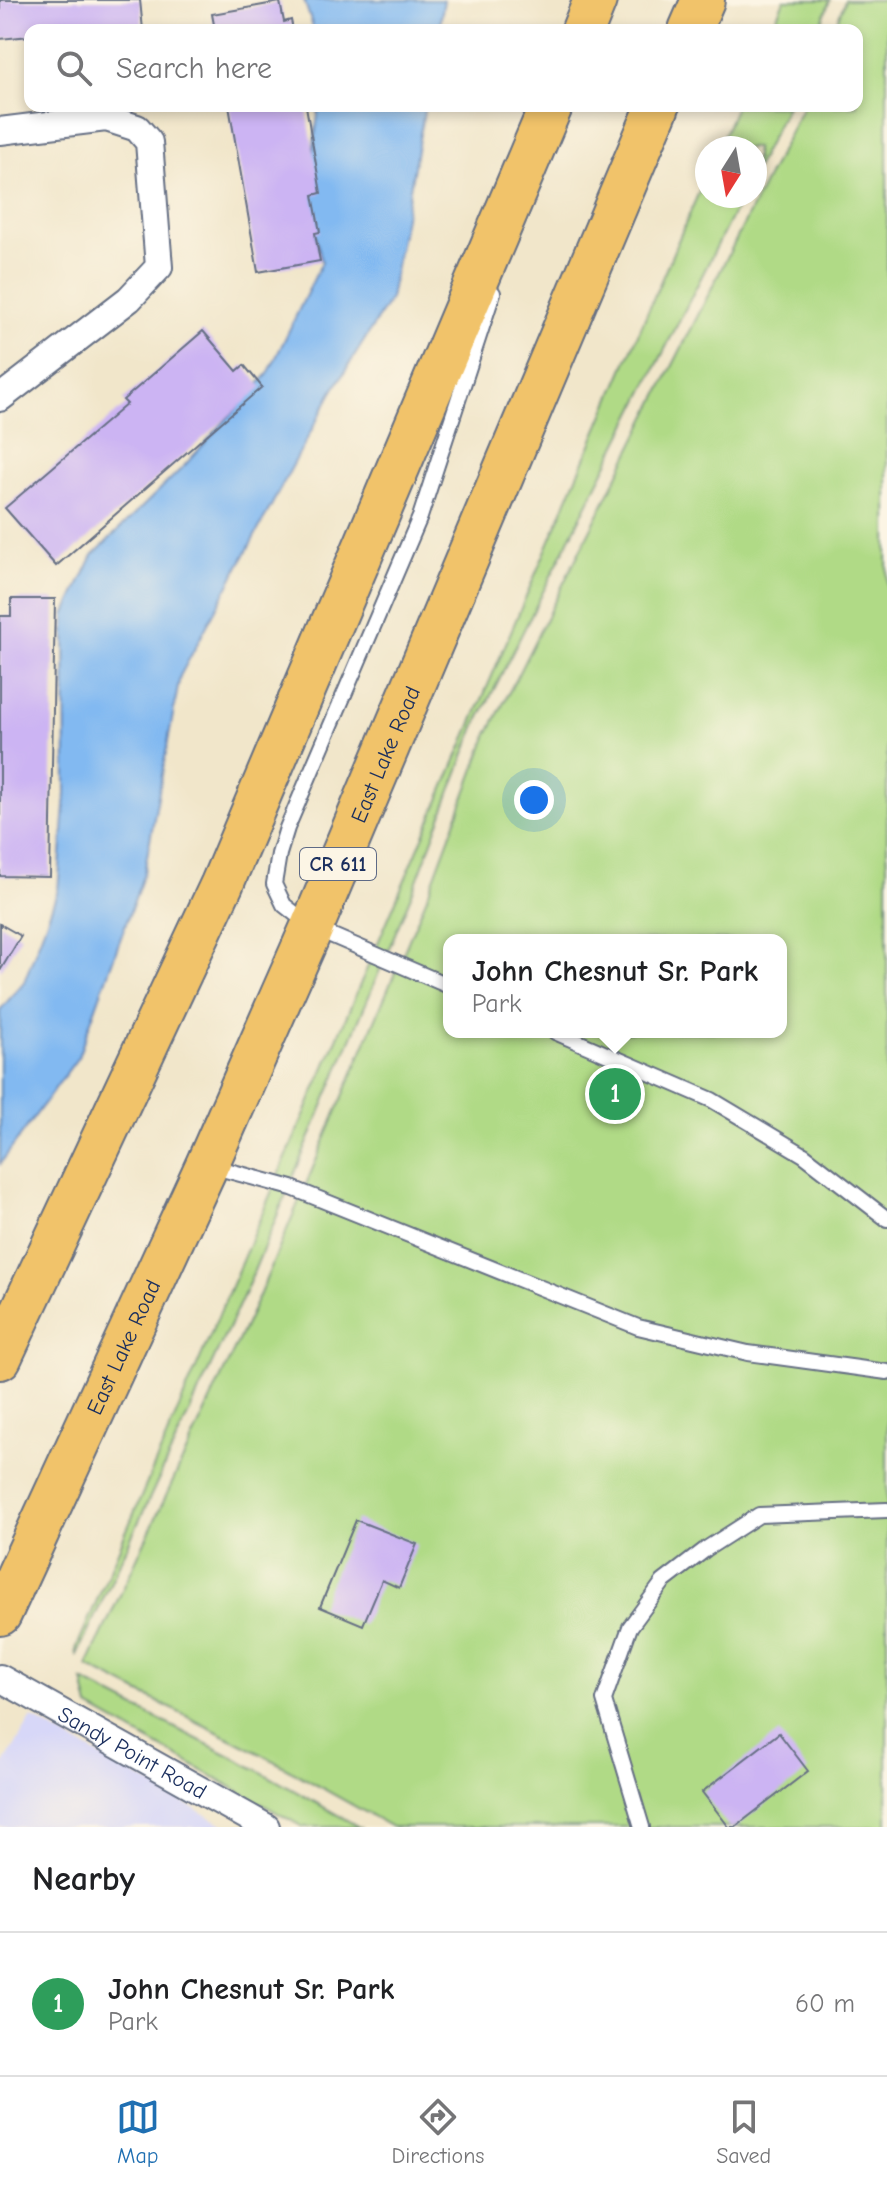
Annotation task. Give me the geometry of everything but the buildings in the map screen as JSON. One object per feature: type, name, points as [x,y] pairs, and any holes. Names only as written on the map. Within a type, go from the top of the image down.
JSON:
[{"type":"main road","points":[[585,24],[595,0]]},
{"type":"main road","points":[[693,24],[703,0]]},
{"type":"main road","points":[[0,1358],[222,884],[550,112]]},
{"type":"main road","name":"East Lake Road","points":[[0,1614],[207,1165],[312,927],[655,112]]},
{"type":"street","points":[[0,131],[106,118],[137,128],[149,142],[159,267],[129,299],[0,398]]},
{"type":"street","name":"Sandy Point Road","points":[[0,1678],[266,1827]]},
{"type":"lane","points":[[506,253],[551,112]]},
{"type":"lane","points":[[443,983],[312,927],[284,905],[274,884],[287,828],[420,517],[496,282]]},
{"type":"lane","points":[[569,1038],[712,1100],[804,1155],[887,1219]]},
{"type":"lane","points":[[207,1165],[292,1188],[638,1327],[748,1353],[887,1372]]},
{"type":"lane","points":[[642,1827],[604,1700],[630,1627],[663,1582],[706,1549],[759,1515],[887,1510]]},
{"type":"shaded area","points":[[32,1718],[228,1827],[0,1827],[0,1770]]},
{"type":"green space","points":[[784,0],[830,0],[821,24],[774,24]]},
{"type":"green space","points":[[845,0],[887,0],[887,1827],[392,1827],[261,1754],[87,1666],[259,1296],[429,892],[488,734],[752,208],[767,208],[767,178],[800,112],[863,112],[863,24],[836,24]]},
{"type":"green space","points":[[733,112],[784,112],[767,146],[767,136],[723,136]]},
{"type":"green space","points":[[695,201],[695,208],[736,208],[475,727],[415,886],[246,1290],[77,1655],[76,1649]]},
{"type":"green space","points":[[83,1681],[254,1768],[359,1827],[303,1827],[89,1707]]},
{"type":"water","points":[[304,0],[444,0],[440,24],[312,24]]},
{"type":"water","points":[[318,112],[424,112],[390,299],[331,394],[180,676],[144,873],[78,1057],[0,1164],[0,1010],[24,982],[58,890],[66,794],[65,615],[93,555],[184,466],[268,374],[322,262],[307,202]]},
{"type":"place","name":"John Chesnut Sr. Park","points":[[615,1094]]}]
